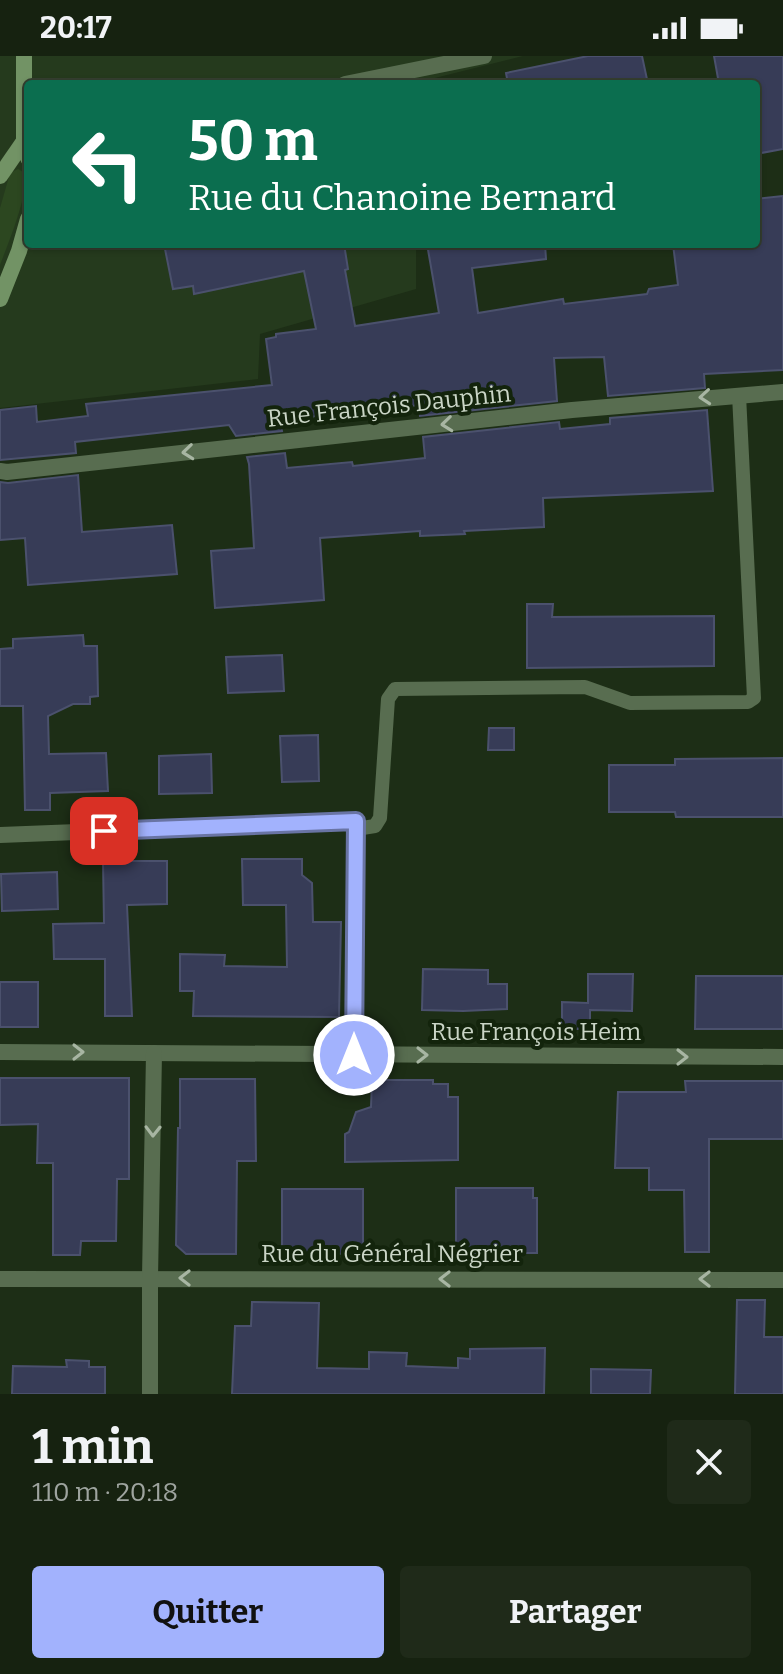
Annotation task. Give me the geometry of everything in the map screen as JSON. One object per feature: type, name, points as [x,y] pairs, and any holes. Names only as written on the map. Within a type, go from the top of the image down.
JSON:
[{"type":"main road","points":[[24,56],[25,80]]},
{"type":"main road","points":[[0,176],[24,144]]},
{"type":"main road","points":[[0,299],[24,233]]},
{"type":"street","points":[[365,80],[484,56]]},
{"type":"street","name":"Rue François Dauphin","points":[[0,471],[587,408],[783,392]]},
{"type":"street","points":[[0,835],[356,821],[354,1055]]},
{"type":"street","name":"Rue François Heim","points":[[0,1052],[783,1057]]},
{"type":"street","points":[[150,1394],[154,1053]]},
{"type":"street","name":"Rue du Général Négrier","points":[[0,1279],[783,1280]]},
{"type":"lane","points":[[356,829],[375,826],[380,818],[388,699],[395,689],[585,687],[630,703],[748,702],[754,698],[739,395]]},
{"type":"shaded area","points":[[0,56],[523,56],[427,80],[24,80],[24,248],[416,248],[416,289],[260,334],[258,379],[0,408]]},
{"type":"shaded area","points":[[18,169],[24,172],[24,192],[0,265],[0,208],[10,173]]},
{"type":"building","points":[[588,56],[642,56],[647,80],[507,80],[506,73]]},
{"type":"building","points":[[714,56],[783,56],[783,149],[760,153],[760,80],[718,80]]},
{"type":"building","points":[[783,196],[783,370],[704,374],[705,388],[608,396],[604,357],[554,358],[557,401],[420,416],[419,405],[280,420],[282,431],[236,436],[229,425],[75,442],[76,453],[0,460],[0,410],[36,406],[37,422],[88,416],[86,404],[272,385],[266,339],[276,337],[276,334],[316,329],[304,271],[194,294],[193,286],[173,289],[165,248],[345,248],[348,269],[345,270],[355,326],[439,313],[428,248],[545,248],[546,259],[472,268],[478,313],[563,299],[564,304],[647,294],[649,289],[678,285],[673,248],[760,248],[760,199]]},
{"type":"building","points":[[707,410],[713,491],[543,498],[544,527],[464,531],[465,534],[420,536],[420,531],[320,538],[324,600],[215,608],[211,551],[254,548],[247,457],[285,453],[287,468],[352,462],[353,466],[425,458],[423,437],[559,422],[560,429],[610,424],[610,418]]},
{"type":"building","points":[[78,475],[82,532],[172,525],[177,574],[28,585],[25,538],[0,540],[0,482]]},
{"type":"building","points":[[527,604],[553,604],[552,617],[714,616],[714,666],[527,668]]},
{"type":"building","points":[[83,635],[84,646],[97,646],[98,696],[90,697],[90,704],[73,704],[48,716],[49,754],[106,753],[108,791],[50,793],[50,810],[25,810],[23,706],[0,706],[0,649],[13,648],[13,639]]},
{"type":"building","points":[[282,655],[284,691],[228,693],[226,657]]},
{"type":"building","points":[[489,728],[514,728],[514,750],[488,750]]},
{"type":"building","points":[[318,735],[319,781],[282,782],[280,736]]},
{"type":"building","points":[[211,754],[212,793],[159,794],[159,756]]},
{"type":"building","points":[[783,758],[783,817],[676,817],[675,812],[609,812],[609,765],[675,765],[675,759]]},
{"type":"building","points":[[242,859],[302,859],[302,875],[312,883],[313,922],[341,922],[339,1017],[193,1016],[194,991],[180,991],[180,954],[225,955],[224,966],[287,967],[286,905],[243,905]]},
{"type":"building","points":[[103,861],[167,861],[167,904],[127,905],[132,1016],[105,1016],[105,959],[54,959],[53,924],[104,923]]},
{"type":"building","points":[[57,872],[58,909],[2,911],[1,874]]},
{"type":"building","points":[[423,969],[488,970],[488,984],[507,984],[507,1009],[422,1010]]},
{"type":"building","points":[[588,974],[633,974],[632,1011],[590,1010],[590,1029],[562,1029],[562,1002],[588,1003]]},
{"type":"building","points":[[696,976],[783,976],[783,1029],[695,1029]]},
{"type":"building","points":[[0,982],[38,982],[38,1027],[0,1027]]},
{"type":"building","points":[[0,1078],[129,1078],[129,1179],[117,1179],[116,1241],[81,1241],[80,1255],[53,1255],[53,1163],[37,1163],[38,1124],[0,1125]]},
{"type":"building","points":[[180,1079],[255,1079],[256,1161],[237,1161],[236,1254],[186,1254],[176,1245]]},
{"type":"building","points":[[372,1080],[433,1080],[433,1084],[448,1084],[448,1097],[458,1097],[458,1160],[345,1162],[345,1134],[349,1132],[356,1112],[371,1107]]},
{"type":"building","points":[[685,1081],[783,1081],[783,1139],[709,1139],[709,1252],[685,1252],[684,1190],[649,1190],[649,1168],[615,1168],[618,1092],[686,1092]]},
{"type":"building","points":[[456,1188],[533,1188],[533,1198],[537,1198],[537,1253],[456,1253]]},
{"type":"building","points":[[282,1189],[363,1189],[363,1254],[282,1253]]},
{"type":"building","points":[[737,1300],[765,1300],[764,1337],[783,1337],[783,1394],[735,1394]]},
{"type":"building","points":[[252,1302],[319,1303],[317,1368],[369,1369],[369,1352],[407,1353],[406,1366],[458,1368],[458,1358],[470,1359],[470,1349],[545,1348],[544,1394],[232,1394],[235,1326],[251,1326]]},
{"type":"building","points":[[66,1360],[89,1361],[89,1367],[105,1367],[105,1394],[12,1394],[13,1366],[67,1367]]},
{"type":"building","points":[[591,1369],[651,1370],[650,1394],[591,1394]]},
{"type":"route","points":[[104,831],[356,821],[354,1055]]}]
